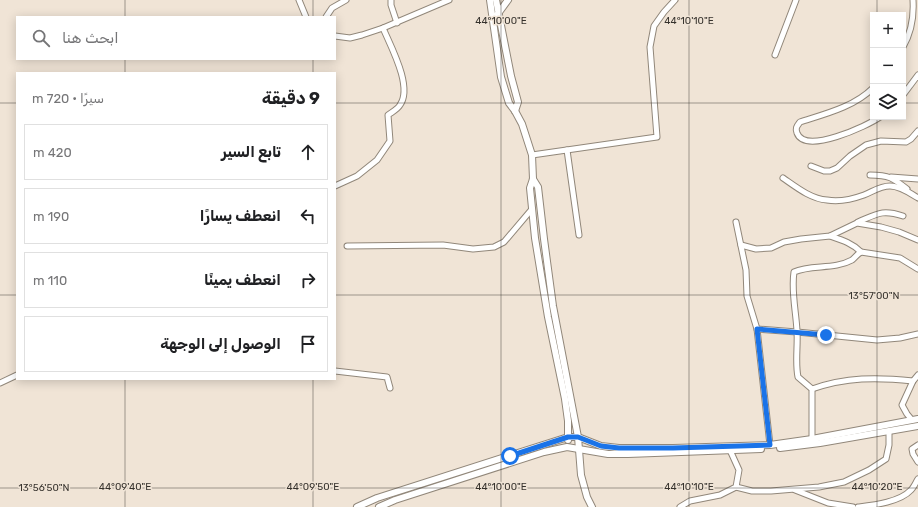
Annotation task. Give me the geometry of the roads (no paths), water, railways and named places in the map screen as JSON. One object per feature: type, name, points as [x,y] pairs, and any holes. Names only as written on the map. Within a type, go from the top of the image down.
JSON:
[{"type":"street","points":[[300,0],[306,16]]},
{"type":"street","points":[[327,16],[332,8],[346,0]]},
{"type":"street","points":[[391,0],[392,9],[397,23]]},
{"type":"street","points":[[336,36],[350,38],[384,28],[449,0]]},
{"type":"street","points":[[490,0],[501,77],[509,103],[515,111],[527,136],[532,156],[533,179],[530,188],[535,238],[548,317],[565,399],[568,421],[568,447]]},
{"type":"street","points":[[496,0],[511,76],[518,102],[515,111]]},
{"type":"street","points":[[493,19],[499,14],[508,0]]},
{"type":"street","points":[[532,156],[656,137],[650,47],[654,26],[675,0]]},
{"type":"street","points":[[775,55],[796,0]]},
{"type":"street","points":[[906,40],[916,13],[913,0]]},
{"type":"street","points":[[336,186],[356,176],[378,160],[390,142],[388,115],[400,105],[405,89],[402,76],[384,28]]},
{"type":"street","points":[[906,91],[918,75]]},
{"type":"street","points":[[870,91],[846,107],[800,122],[796,126],[796,131],[798,136],[803,140],[810,142],[842,135],[876,120]]},
{"type":"street","points":[[811,166],[830,171],[837,168],[850,156],[866,145],[881,141],[906,142],[918,131]]},
{"type":"street","points":[[567,150],[579,235]]},
{"type":"street","points":[[870,175],[918,178]]},
{"type":"street","points":[[891,177],[917,197]]},
{"type":"street","points":[[783,178],[812,196],[827,200],[852,199],[889,186],[899,188],[917,197]]},
{"type":"street","points":[[533,179],[538,187],[553,306],[578,437],[581,475],[587,497],[592,507]]},
{"type":"street","points":[[347,246],[443,246],[472,249],[494,247],[504,242],[532,209]]},
{"type":"street","points":[[740,245],[756,249],[771,248],[784,242],[830,236],[873,214],[884,212],[903,216]]},
{"type":"street","points":[[736,222],[746,270],[747,296],[757,329],[770,445]]},
{"type":"street","points":[[857,223],[871,224],[899,232],[918,240]]},
{"type":"street","points":[[830,236],[845,240],[854,245],[861,252],[900,258],[918,269]]},
{"type":"street","points":[[812,439],[812,389],[798,377],[795,366],[797,332],[792,285],[794,272],[802,268],[820,268],[853,260],[861,252]]},
{"type":"street","points":[[757,329],[877,340],[900,338],[918,334]]},
{"type":"street","points":[[336,371],[387,377],[390,388]]},
{"type":"street","points":[[0,383],[16,375]]},
{"type":"street","points":[[915,419],[906,414],[902,405],[913,381],[918,375]]},
{"type":"street","points":[[812,389],[831,382],[859,379],[913,381]]},
{"type":"street","points":[[378,507],[395,500],[544,452],[568,447],[608,454],[729,449],[812,439],[915,419]]},
{"type":"street","points":[[357,507],[378,498],[568,437],[578,437],[601,446],[619,448],[768,449],[820,443],[918,426]]},
{"type":"street","points":[[680,507],[690,501],[720,496],[736,487],[752,491],[819,487],[844,482],[869,470],[886,459],[889,445],[889,431]]},
{"type":"street","points":[[918,445],[912,449],[918,462]]},
{"type":"street","points":[[729,449],[739,470],[736,487]]},
{"type":"street","points":[[858,507],[876,505],[904,495],[911,489],[918,479]]},
{"type":"street","points":[[792,489],[836,506],[853,507]]}]
